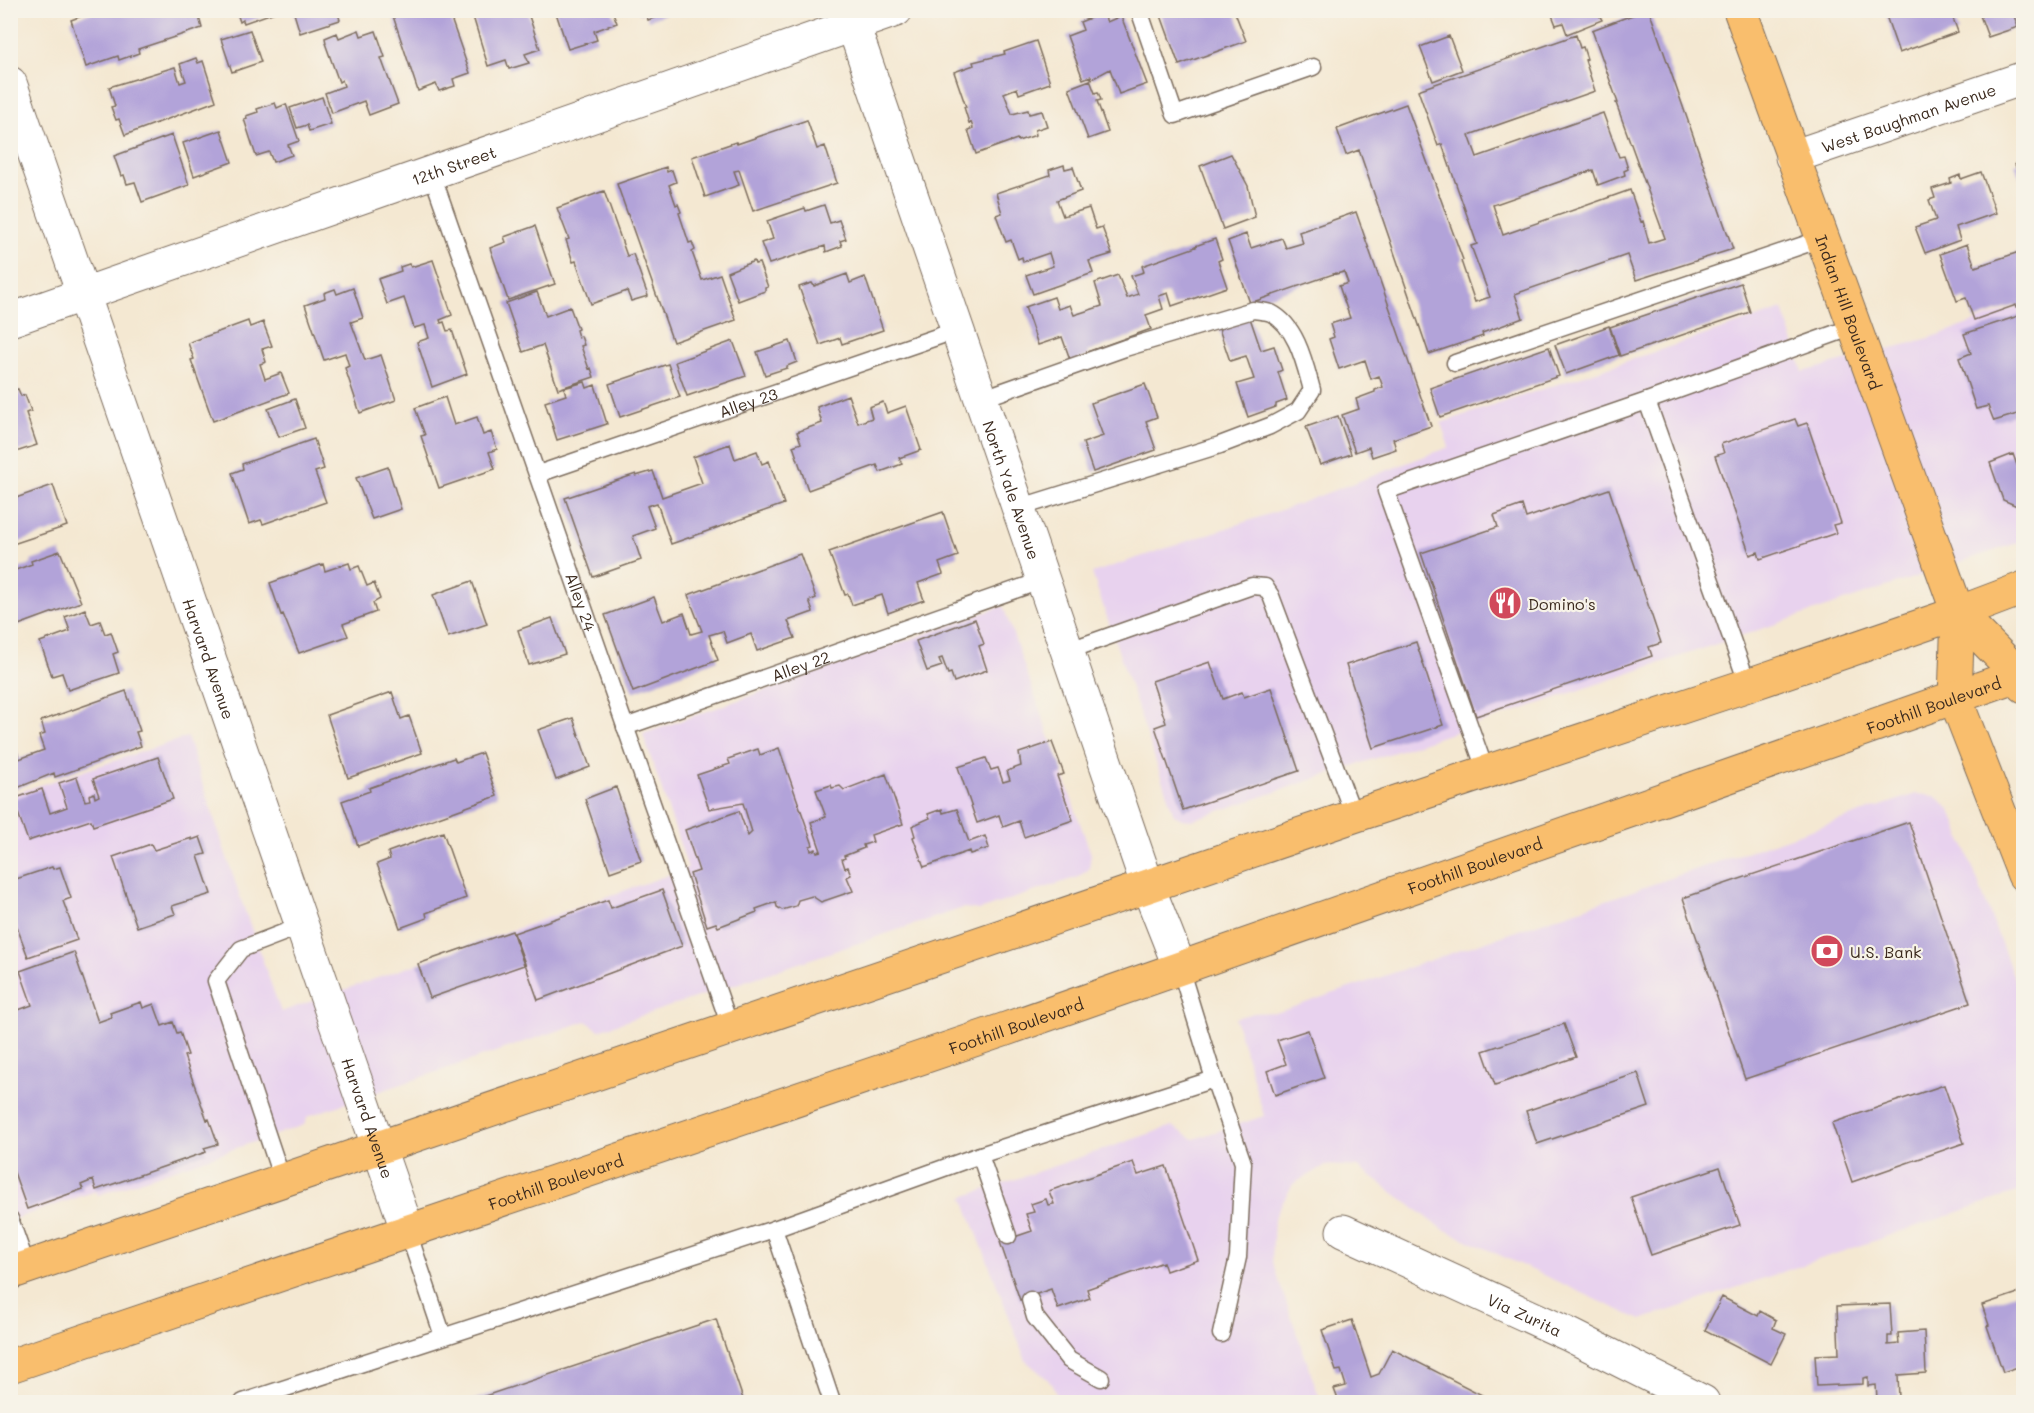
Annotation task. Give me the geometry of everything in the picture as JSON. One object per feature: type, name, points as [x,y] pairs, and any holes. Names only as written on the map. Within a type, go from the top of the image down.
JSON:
[{"type":"main road","name":"Indian Hill Boulevard","points":[[1740,10],[1958,613],[1955,698],[2024,875]]},
{"type":"main road","points":[[19,1270],[1354,816],[1748,685],[2024,588]]},
{"type":"main road","name":"Indian Hill Boulevard","points":[[1958,613],[2022,678]]},
{"type":"main road","name":"Foothill Boulevard","points":[[10,1366],[1180,968],[1697,786],[1955,698],[2022,678]]},
{"type":"street","name":"12th Street","points":[[10,320],[432,174],[851,18],[896,10]]},
{"type":"street","name":"North Yale Avenue","points":[[851,18],[1148,887],[1180,968]]},
{"type":"street","name":"West Baughman Avenue","points":[[1792,157],[2024,78]]},
{"type":"street","name":"Harvard Avenue","points":[[10,83],[408,1232]]},
{"type":"street","name":"Via Zurita","points":[[1343,1231],[1570,1335],[1704,1402]]},
{"type":"lane","points":[[1139,10],[1175,115],[1313,67]]},
{"type":"lane","name":"Alley 24","points":[[432,174],[731,1029]]},
{"type":"lane","points":[[1455,363],[1821,239]]},
{"type":"lane","points":[[981,399],[1125,348],[1253,310],[1271,313],[1287,327],[1297,342],[1305,363],[1312,390],[1298,411],[1270,426],[1220,445],[1018,508]]},
{"type":"lane","points":[[1486,772],[1386,491],[1853,327]]},
{"type":"lane","name":"Alley 23","points":[[538,474],[957,330]]},
{"type":"lane","points":[[1647,401],[1748,685]]},
{"type":"lane","name":"Alley 22","points":[[625,727],[1043,580]]},
{"type":"lane","points":[[1067,651],[1252,586],[1265,587],[1271,596],[1354,816]]},
{"type":"lane","points":[[283,1182],[216,981],[241,949],[302,926]]},
{"type":"lane","points":[[1180,968],[1243,1163],[1238,1257],[1221,1334]]},
{"type":"lane","points":[[243,1402],[774,1229],[980,1155],[1214,1079]]},
{"type":"lane","points":[[980,1155],[1008,1236]]},
{"type":"lane","points":[[10,1219],[19,1270]]},
{"type":"lane","points":[[774,1229],[832,1402]]},
{"type":"lane","points":[[408,1232],[443,1336]]},
{"type":"lane","points":[[1030,1300],[1035,1317],[1069,1360],[1101,1378]]},
{"type":"shaded area","points":[[2023,305],[2023,541],[1192,820],[1174,815],[1092,573],[1290,507],[1449,447],[1441,423],[1783,309],[1803,372],[1926,339]]},
{"type":"shaded area","points":[[1003,606],[1091,854],[1089,869],[1078,877],[979,910],[963,908],[599,1030],[586,1021],[308,1116],[304,1125],[98,1195],[96,1191],[11,1220],[10,795],[187,737],[281,1012],[688,868],[643,734]]},
{"type":"shaded area","points":[[1916,794],[1935,796],[1951,810],[2023,1002],[2023,1190],[1641,1320],[1443,1229],[1358,1167],[1326,1165],[1293,1184],[1274,1218],[1272,1262],[1321,1402],[1059,1402],[1053,1384],[1026,1361],[963,1197],[1172,1126],[1194,1139],[1264,1116],[1235,1018],[1254,1013],[1279,1012]]},
{"type":"building","points":[[98,10],[197,10],[202,28],[138,49],[139,53],[119,60],[118,56],[86,67],[71,20]]},
{"type":"building","points":[[236,10],[278,11],[244,23],[243,20],[240,22]]},
{"type":"building","points":[[293,10],[337,10],[340,20],[300,33]]},
{"type":"building","points":[[391,10],[448,10],[470,73],[453,79],[455,86],[439,91],[436,84],[418,91]]},
{"type":"building","points":[[471,10],[527,10],[540,49],[525,54],[529,63],[509,69],[506,60],[488,66]]},
{"type":"building","points":[[555,10],[612,10],[617,23],[594,31],[597,40],[568,49]]},
{"type":"building","points":[[638,10],[674,11],[648,20],[645,12],[639,14]]},
{"type":"building","points":[[1159,10],[1234,10],[1246,41],[1179,65]]},
{"type":"building","points":[[1550,10],[1611,11],[1599,15],[1602,20],[1567,34],[1563,23],[1556,25]]},
{"type":"building","points":[[1649,10],[1733,249],[1636,280],[1627,255],[1515,294],[1523,318],[1482,333],[1483,336],[1429,354],[1359,150],[1346,155],[1337,129],[1406,104],[1463,260],[1461,261],[1475,302],[1490,297],[1471,246],[1477,244],[1442,144],[1438,146],[1418,90],[1576,35],[1580,48],[1583,47],[1595,91],[1469,135],[1477,157],[1603,113],[1619,157],[1624,156],[1628,169],[1624,171],[1625,175],[1598,185],[1593,170],[1493,205],[1503,235],[1630,190],[1649,243],[1665,238],[1592,30]]},
{"type":"building","points":[[1884,10],[1950,10],[1958,32],[1899,53]]},
{"type":"building","points":[[1978,10],[2012,10],[2018,27],[1988,37]]},
{"type":"building","points":[[1103,13],[1107,22],[1121,16],[1147,84],[1119,94],[1110,69],[1092,79],[1091,76],[1083,79],[1067,36],[1083,30],[1080,22]]},
{"type":"building","points":[[250,30],[261,62],[232,72],[221,39]]},
{"type":"building","points":[[359,30],[361,36],[376,31],[385,57],[381,58],[398,104],[369,115],[364,101],[332,113],[325,93],[344,86],[342,80],[339,82],[325,38],[337,33],[339,38]]},
{"type":"building","points":[[1449,36],[1462,70],[1433,81],[1420,47]]},
{"type":"building","points":[[1036,41],[1050,83],[1019,94],[1017,88],[1004,93],[1012,114],[1028,110],[1029,114],[1042,111],[1047,126],[1035,130],[1036,135],[1018,141],[1017,139],[976,154],[968,130],[973,128],[971,122],[969,123],[954,72],[974,65],[973,62],[1005,54],[1004,52]]},
{"type":"building","points":[[196,58],[198,63],[203,61],[216,101],[125,135],[111,107],[115,106],[109,87],[175,67],[180,83],[186,81],[180,64]]},
{"type":"building","points":[[1090,80],[1095,93],[1098,92],[1101,100],[1097,101],[1108,132],[1088,139],[1069,88]]},
{"type":"building","points":[[322,97],[331,124],[309,131],[307,125],[297,128],[290,108]]},
{"type":"building","points":[[275,103],[277,108],[286,104],[299,141],[288,145],[292,155],[273,162],[269,152],[256,156],[244,119],[258,112],[257,109]]},
{"type":"building","points":[[807,120],[817,149],[825,146],[837,183],[753,211],[739,170],[734,171],[739,185],[705,197],[692,157]]},
{"type":"building","points":[[221,130],[232,162],[194,176],[183,143]]},
{"type":"building","points":[[172,135],[189,185],[142,202],[135,182],[127,184],[124,175],[121,176],[114,156]]},
{"type":"building","points":[[1231,154],[1248,186],[1255,217],[1223,229],[1200,166]]},
{"type":"building","points":[[2024,162],[2024,188],[2023,188],[2015,164]]},
{"type":"building","points":[[1064,165],[1065,169],[1073,167],[1081,191],[1057,200],[1063,216],[1089,208],[1096,229],[1102,227],[1112,254],[1089,261],[1093,273],[1033,294],[1026,275],[1053,266],[1049,253],[1023,262],[1022,257],[1018,259],[1011,240],[1006,242],[996,215],[1002,213],[996,193],[1050,175],[1049,170]]},
{"type":"building","points":[[666,167],[667,172],[672,170],[676,182],[669,185],[681,212],[679,213],[689,243],[692,242],[695,250],[692,252],[702,280],[720,274],[736,320],[673,342],[617,184]]},
{"type":"building","points":[[1981,172],[1996,213],[1956,227],[1960,240],[1925,253],[1915,227],[1936,220],[1929,200],[1935,198],[1932,189],[1951,183],[1950,179],[1960,175],[1961,179]]},
{"type":"building","points":[[604,191],[627,256],[633,254],[648,296],[631,301],[627,291],[591,304],[576,261],[573,262],[566,240],[569,239],[557,208]]},
{"type":"building","points":[[824,205],[830,223],[839,220],[846,239],[840,241],[842,246],[826,252],[825,246],[769,264],[761,243],[773,239],[767,221],[805,208],[806,211]]},
{"type":"building","points":[[1356,212],[1431,426],[1393,439],[1396,449],[1372,457],[1369,447],[1355,452],[1342,415],[1359,409],[1356,399],[1383,387],[1379,376],[1371,379],[1365,360],[1339,369],[1329,339],[1334,337],[1330,324],[1350,318],[1339,286],[1348,283],[1344,272],[1250,303],[1228,241],[1246,234],[1251,248],[1282,238],[1286,248],[1303,243],[1299,232]]},
{"type":"building","points":[[535,226],[555,284],[508,300],[490,248],[506,242],[504,237]]},
{"type":"building","points":[[1215,239],[1222,259],[1218,261],[1227,287],[1172,306],[1168,293],[1159,296],[1163,309],[1146,315],[1151,329],[1087,352],[1089,356],[1071,362],[1062,337],[1038,345],[1025,307],[1054,297],[1058,309],[1070,305],[1074,315],[1102,306],[1095,283],[1118,275],[1127,298],[1138,294],[1131,276],[1144,272],[1142,266]]},
{"type":"building","points":[[1967,244],[1975,267],[2019,252],[2024,266],[2024,304],[1974,320],[1966,298],[1957,301],[1940,254]]},
{"type":"building","points":[[433,260],[452,315],[440,320],[441,323],[444,322],[447,331],[452,330],[467,374],[432,387],[417,342],[429,338],[425,325],[414,328],[404,298],[387,304],[378,279],[401,271],[400,267],[409,264],[411,267]]},
{"type":"building","points":[[754,261],[755,264],[759,263],[768,287],[765,291],[738,301],[727,272]]},
{"type":"building","points":[[847,274],[850,283],[865,277],[883,330],[842,344],[840,338],[820,345],[799,287],[812,283],[814,286]]},
{"type":"building","points":[[1741,283],[1750,312],[1620,356],[1610,327]]},
{"type":"building","points":[[353,288],[363,318],[351,322],[365,360],[381,355],[396,400],[360,413],[345,368],[349,366],[345,353],[324,360],[305,305],[325,298],[324,293],[335,289],[337,294]]},
{"type":"building","points":[[537,292],[546,316],[570,307],[578,329],[576,330],[578,337],[581,336],[584,345],[581,346],[594,377],[558,389],[543,345],[523,352],[506,303]]},
{"type":"building","points":[[2024,314],[2024,412],[1994,421],[1988,406],[1976,409],[1959,358],[1971,353],[1964,334]]},
{"type":"building","points":[[1250,318],[1261,350],[1274,346],[1282,370],[1278,372],[1287,400],[1276,404],[1276,407],[1248,417],[1237,384],[1254,379],[1246,356],[1230,361],[1219,329]]},
{"type":"building","points":[[248,321],[250,327],[263,322],[272,346],[262,349],[266,362],[260,364],[265,379],[281,373],[289,393],[213,421],[191,360],[194,359],[188,343]]},
{"type":"building","points":[[1609,326],[1619,355],[1566,374],[1555,345]]},
{"type":"building","points":[[733,341],[746,376],[687,396],[675,362]]},
{"type":"building","points":[[790,341],[797,362],[765,375],[757,352]]},
{"type":"building","points":[[1549,347],[1559,376],[1440,417],[1430,388]]},
{"type":"building","points":[[668,364],[680,397],[620,417],[609,384]]},
{"type":"building","points":[[585,382],[587,388],[595,385],[607,424],[557,440],[545,402],[566,395],[564,388]]},
{"type":"building","points":[[1145,384],[1157,417],[1146,421],[1156,450],[1093,472],[1083,443],[1103,436],[1091,403]]},
{"type":"building","points":[[18,389],[21,396],[25,395],[31,411],[26,413],[37,445],[10,454],[10,391]]},
{"type":"building","points":[[848,395],[858,423],[872,418],[869,407],[883,402],[887,413],[906,406],[921,450],[899,458],[902,464],[880,472],[877,465],[808,490],[793,446],[801,443],[797,432],[822,423],[817,407]]},
{"type":"building","points":[[445,397],[454,425],[477,417],[483,435],[491,432],[497,449],[489,452],[495,469],[439,488],[421,436],[425,435],[415,408]]},
{"type":"building","points":[[295,399],[305,428],[279,437],[268,409]]},
{"type":"building","points":[[1338,416],[1351,454],[1320,465],[1306,427]]},
{"type":"building","points":[[1795,419],[1798,426],[1807,423],[1841,523],[1833,525],[1836,533],[1760,559],[1758,552],[1750,555],[1715,456],[1724,453],[1721,444]]},
{"type":"building","points":[[314,439],[324,469],[315,472],[326,502],[263,524],[261,520],[249,524],[232,473],[243,469],[242,464]]},
{"type":"building","points":[[730,444],[735,459],[757,451],[762,464],[769,461],[784,504],[671,544],[657,503],[647,506],[655,528],[633,536],[641,560],[593,577],[565,498],[636,474],[636,476],[653,471],[662,497],[702,483],[693,457]]},
{"type":"building","points":[[2013,454],[2017,465],[2024,463],[2024,509],[2003,500],[1990,463]]},
{"type":"building","points":[[388,467],[401,509],[372,519],[356,478]]},
{"type":"building","points":[[53,485],[67,526],[10,545],[10,500]]},
{"type":"building","points":[[1609,489],[1661,643],[1649,647],[1652,656],[1476,716],[1421,553],[1498,527],[1494,515],[1522,505],[1526,518]]},
{"type":"building","points":[[943,512],[958,556],[939,563],[943,574],[918,583],[924,600],[888,613],[882,595],[852,605],[848,594],[845,595],[829,552]]},
{"type":"building","points":[[60,551],[81,602],[13,627],[10,618],[10,572],[32,564],[31,561]]},
{"type":"building","points":[[800,554],[816,598],[809,601],[813,612],[788,621],[795,638],[757,651],[751,634],[727,643],[723,631],[709,635],[718,660],[633,692],[605,615],[654,597],[663,621],[684,613],[691,634],[702,631],[688,595]]},
{"type":"building","points":[[349,563],[351,569],[359,566],[367,586],[374,583],[380,599],[373,603],[376,612],[343,624],[348,636],[299,653],[283,614],[281,615],[270,583],[323,564],[325,571]]},
{"type":"building","points":[[472,581],[487,624],[448,637],[433,595]]},
{"type":"building","points":[[85,609],[91,624],[100,621],[105,634],[111,632],[118,652],[113,654],[119,673],[68,690],[62,673],[52,676],[40,642],[70,631],[65,617]]},
{"type":"building","points":[[552,618],[565,654],[529,665],[518,630]]},
{"type":"building","points":[[975,619],[984,644],[979,646],[987,670],[954,682],[942,658],[939,659],[942,666],[927,671],[916,641]]},
{"type":"building","points":[[1416,642],[1443,725],[1373,748],[1346,665]]},
{"type":"building","points":[[1210,662],[1223,699],[1242,692],[1244,697],[1271,688],[1299,771],[1183,810],[1155,727],[1166,723],[1152,681]]},
{"type":"building","points":[[126,691],[140,731],[136,732],[141,746],[55,777],[54,773],[10,791],[10,749],[16,747],[19,759],[44,750],[39,736],[45,734],[41,721]]},
{"type":"building","points":[[392,692],[401,719],[409,716],[422,753],[348,778],[327,715]]},
{"type":"building","points":[[573,718],[590,767],[556,780],[538,730]]},
{"type":"building","points":[[1052,742],[1064,774],[1057,776],[1073,820],[1024,837],[1019,821],[1003,827],[999,815],[977,823],[958,767],[986,758],[991,770],[998,768],[1003,782],[1010,780],[1007,771],[1021,766],[1019,753]]},
{"type":"building","points":[[779,748],[813,845],[810,846],[811,851],[816,849],[817,852],[821,851],[811,822],[826,817],[816,790],[831,785],[832,788],[840,786],[844,790],[886,774],[903,824],[871,835],[873,842],[844,856],[845,858],[842,859],[851,875],[847,877],[853,891],[821,902],[812,896],[798,900],[796,906],[782,910],[777,907],[776,902],[718,927],[716,923],[707,926],[690,874],[699,871],[685,830],[739,811],[748,836],[752,832],[743,803],[709,809],[697,775],[730,764],[728,759],[758,749],[760,755]]},
{"type":"building","points":[[482,753],[497,796],[358,846],[342,801],[370,791],[369,788],[454,758],[456,762]]},
{"type":"building","points":[[158,757],[173,799],[93,826],[91,820],[28,841],[13,799],[42,789],[50,813],[67,807],[59,783],[77,777],[85,801],[90,800],[89,795],[94,793],[95,798],[99,796],[93,779]]},
{"type":"building","points":[[616,787],[641,861],[610,872],[585,799]]},
{"type":"building","points":[[942,809],[943,813],[957,809],[969,842],[985,836],[989,848],[970,854],[969,851],[924,867],[913,837],[915,836],[912,826],[930,818],[928,814]]},
{"type":"building","name":"U.S. Bank","points":[[1909,822],[1970,1003],[1745,1079],[1683,898]]},
{"type":"building","points":[[443,832],[466,898],[426,913],[427,918],[400,928],[377,864],[390,859],[388,852]]},
{"type":"building","points":[[200,837],[206,854],[198,856],[211,894],[172,906],[175,914],[137,927],[113,857],[151,844],[154,850]]},
{"type":"building","points":[[52,867],[53,869],[60,867],[71,898],[63,901],[77,940],[28,957],[10,908],[10,881]]},
{"type":"building","points":[[662,890],[682,946],[538,1000],[514,933],[608,900],[611,908]]},
{"type":"building","points":[[512,931],[524,965],[430,998],[418,964]]},
{"type":"building","points":[[74,952],[98,1022],[112,1017],[110,1013],[141,1002],[143,1008],[154,1004],[162,1026],[173,1022],[177,1033],[180,1032],[188,1055],[184,1056],[218,1144],[204,1148],[206,1152],[96,1190],[93,1180],[81,1185],[83,1189],[27,1209],[10,1161],[10,1013],[32,1005],[20,971]]},
{"type":"building","points":[[1564,1024],[1576,1057],[1495,1085],[1483,1051]]},
{"type":"building","points":[[1308,1030],[1324,1078],[1275,1095],[1267,1071],[1286,1064],[1277,1040]]},
{"type":"building","points":[[1638,1073],[1649,1107],[1537,1144],[1526,1111]]},
{"type":"building","points":[[1944,1085],[1964,1143],[1852,1182],[1832,1123]]},
{"type":"building","points":[[1133,1162],[1138,1175],[1166,1166],[1198,1260],[1166,1271],[1163,1262],[1087,1289],[1090,1298],[1058,1309],[1051,1289],[1020,1300],[1000,1242],[1032,1231],[1026,1214],[1034,1212],[1031,1204],[1046,1199],[1048,1205],[1054,1204],[1049,1191]]},
{"type":"building","points":[[1720,1167],[1740,1225],[1651,1255],[1631,1197]]},
{"type":"building","points":[[2024,1291],[2024,1365],[2003,1372],[1982,1305]]},
{"type":"building","points":[[1722,1297],[1758,1316],[1760,1311],[1776,1320],[1773,1328],[1786,1334],[1771,1364],[1705,1330]]},
{"type":"building","points":[[1890,1304],[1892,1336],[1888,1336],[1888,1345],[1899,1344],[1898,1333],[1924,1331],[1926,1373],[1898,1375],[1899,1398],[1877,1399],[1876,1385],[1868,1386],[1868,1377],[1863,1378],[1863,1384],[1817,1386],[1815,1355],[1839,1354],[1837,1306]]},
{"type":"building","points":[[716,1319],[744,1402],[467,1402]]},
{"type":"building","points":[[1352,1320],[1371,1377],[1379,1374],[1392,1349],[1484,1396],[1481,1402],[1339,1402],[1334,1389],[1346,1386],[1341,1370],[1336,1371],[1322,1330]]},
{"type":"place","name":"Domino's","points":[[1505,603]]},
{"type":"place","name":"U.S. Bank","points":[[1827,951]]}]
